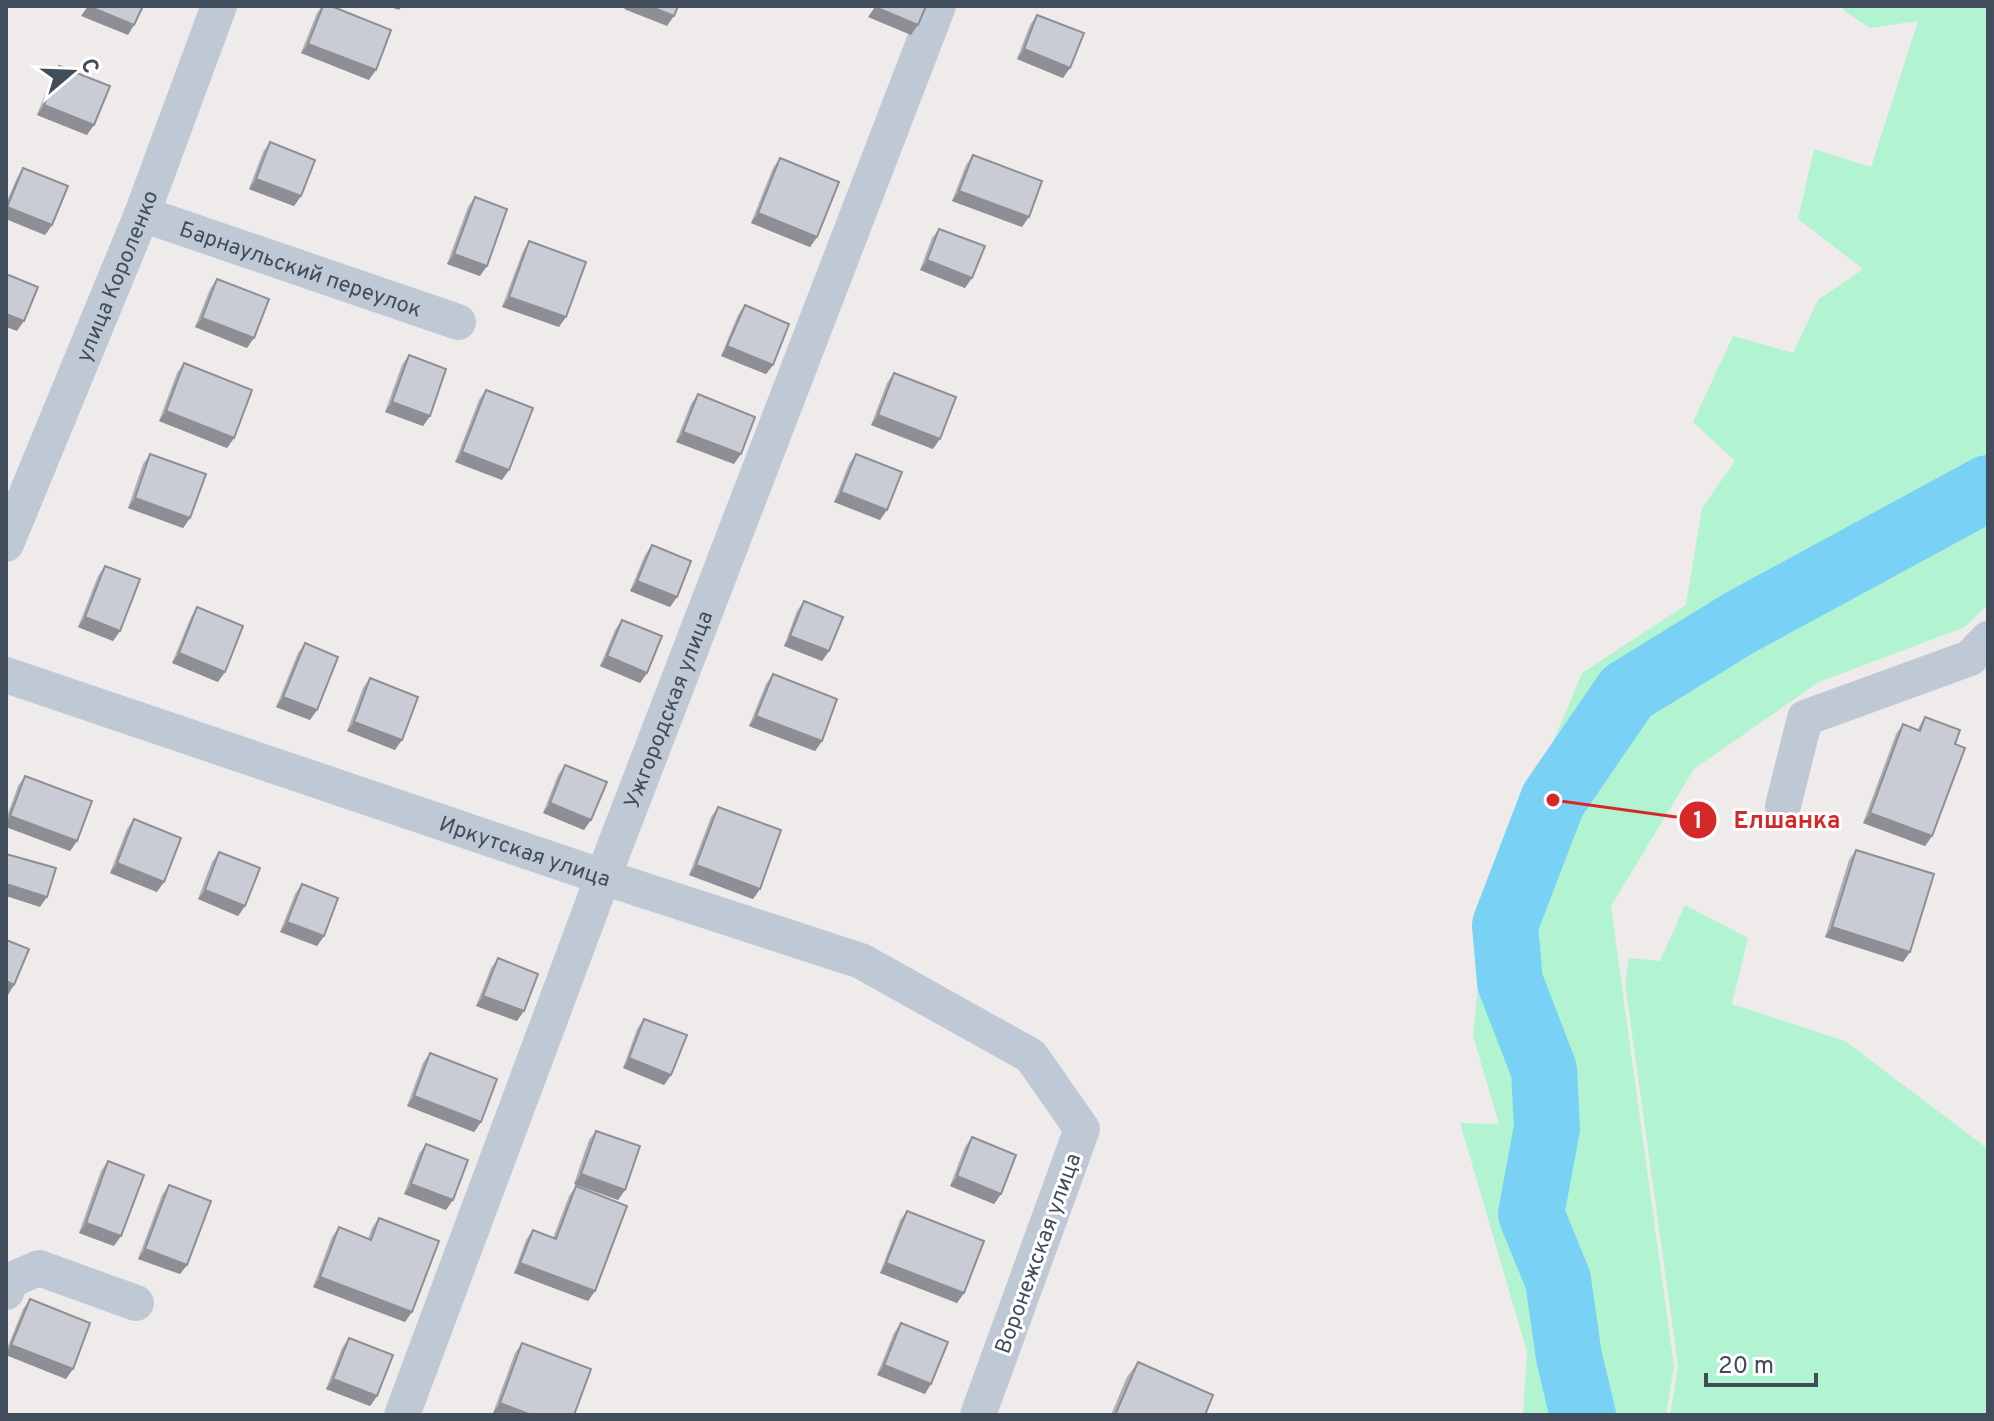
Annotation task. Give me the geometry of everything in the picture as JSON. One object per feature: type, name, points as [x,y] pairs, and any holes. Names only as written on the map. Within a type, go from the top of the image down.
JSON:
[{"type":"street","name":"улица Короленко","points":[[6,544],[142,214],[219,6]]},
{"type":"street","name":"Ужгородская улица","points":[[402,1415],[603,877],[938,6]]},
{"type":"street","name":"Барнаульский переулок","points":[[142,214],[458,322]]},
{"type":"street","points":[[1783,806],[1805,718],[1970,658],[1988,639]]},
{"type":"street","name":"Иркутская улица","points":[[6,675],[861,961],[1031,1056]]},
{"type":"street","name":"Воронежская улица","points":[[978,1415],[1082,1129],[1031,1056]]},
{"type":"street","points":[[6,1292],[11,1280],[39,1268],[136,1303]]},
{"type":"green space","points":[[1842,6],[1988,6],[1988,604],[1965,627],[1819,682],[1694,769],[1611,906],[1674,1366],[1666,1415],[1523,1415],[1527,1352],[1460,1123],[1499,1124],[1473,1036],[1487,899],[1582,673],[1686,605],[1702,508],[1735,461],[1693,422],[1733,336],[1793,353],[1818,300],[1863,269],[1798,219],[1814,149],[1871,167],[1918,21],[1870,28],[1844,11]]},
{"type":"green space","points":[[1685,905],[1748,938],[1732,1004],[1845,1041],[1988,1149],[1988,1415],[1670,1415],[1678,1366],[1625,984],[1629,958],[1660,961]]},
{"type":"building","points":[[88,6],[143,6],[134,25]]},
{"type":"building","points":[[323,6],[331,6],[391,30],[376,70],[308,44]]},
{"type":"building","points":[[649,6],[678,6],[674,16]]},
{"type":"building","points":[[876,6],[926,6],[918,25]]},
{"type":"building","points":[[1037,15],[1084,33],[1070,68],[1024,49]]},
{"type":"building","points":[[59,66],[110,86],[94,125],[44,105]]},
{"type":"building","points":[[270,142],[315,160],[301,196],[256,179]]},
{"type":"building","points":[[973,155],[1042,181],[1029,217],[959,191]]},
{"type":"building","points":[[780,158],[839,182],[817,237],[758,213]]},
{"type":"building","points":[[23,168],[68,186],[52,225],[7,207]]},
{"type":"building","points":[[475,197],[507,209],[487,266],[454,254]]},
{"type":"building","points":[[939,229],[985,246],[972,278],[927,260]]},
{"type":"building","points":[[529,241],[586,262],[566,317],[509,297]]},
{"type":"building","points":[[6,274],[38,287],[24,321],[6,314]]},
{"type":"building","points":[[217,279],[269,299],[254,338],[202,318]]},
{"type":"building","points":[[745,305],[789,324],[773,365],[727,346]]},
{"type":"building","points":[[409,355],[446,369],[430,416],[392,402]]},
{"type":"building","points":[[184,363],[252,390],[234,438],[166,411]]},
{"type":"building","points":[[894,373],[956,397],[940,439],[878,415]]},
{"type":"building","points":[[486,390],[533,408],[509,470],[462,452]]},
{"type":"building","points":[[698,394],[755,417],[741,454],[683,432]]},
{"type":"building","points":[[150,454],[206,474],[190,518],[135,498]]},
{"type":"building","points":[[856,454],[902,472],[887,510],[841,492]]},
{"type":"building","points":[[652,545],[691,561],[677,597],[637,581]]},
{"type":"building","points":[[105,566],[140,579],[120,631],[85,617]]},
{"type":"building","points":[[804,601],[843,617],[829,651],[790,636]]},
{"type":"building","points":[[197,607],[243,626],[225,672],[179,653]]},
{"type":"building","points":[[622,620],[662,636],[647,673],[607,656]]},
{"type":"building","points":[[305,643],[338,657],[317,710],[283,697]]},
{"type":"building","points":[[773,674],[837,699],[822,741],[756,716]]},
{"type":"building","points":[[370,678],[418,697],[402,740],[354,722]]},
{"type":"building","points":[[1925,717],[1960,730],[1955,744],[1965,748],[1932,836],[1870,813],[1903,724],[1920,731]]},
{"type":"building","points":[[565,765],[607,782],[591,820],[550,803]]},
{"type":"building","points":[[25,776],[92,801],[77,841],[10,816]]},
{"type":"building","points":[[718,807],[781,830],[760,889],[696,865]]},
{"type":"building","points":[[134,819],[181,838],[164,882],[117,863]]},
{"type":"building","points":[[1856,850],[1934,874],[1910,952],[1832,927]]},
{"type":"building","points":[[219,852],[260,868],[245,906],[205,890]]},
{"type":"building","points":[[6,854],[56,868],[47,897],[6,884]]},
{"type":"building","points":[[302,884],[338,898],[324,936],[287,922]]},
{"type":"building","points":[[6,940],[29,949],[14,985],[6,981]]},
{"type":"building","points":[[498,958],[538,974],[524,1011],[483,996]]},
{"type":"building","points":[[644,1019],[687,1035],[671,1075],[629,1058]]},
{"type":"building","points":[[430,1053],[497,1079],[481,1122],[414,1096]]},
{"type":"building","points":[[596,1131],[640,1146],[625,1190],[581,1174]]},
{"type":"building","points":[[972,1137],[1016,1155],[1001,1194],[957,1176]]},
{"type":"building","points":[[426,1144],[468,1160],[453,1200],[411,1184]]},
{"type":"building","points":[[108,1161],[144,1175],[121,1236],[86,1223]]},
{"type":"building","points":[[169,1185],[211,1201],[187,1265],[145,1249]]},
{"type":"building","points":[[576,1186],[627,1206],[595,1291],[520,1263],[533,1230],[556,1239]]},
{"type":"building","points":[[907,1211],[984,1241],[964,1293],[886,1263]]},
{"type":"building","points":[[379,1218],[439,1241],[412,1312],[320,1277],[339,1227],[371,1240]]},
{"type":"building","points":[[30,1299],[90,1323],[73,1369],[11,1345]]},
{"type":"building","points":[[901,1323],[948,1342],[931,1384],[884,1365]]},
{"type":"building","points":[[349,1338],[393,1355],[377,1396],[333,1379]]},
{"type":"building","points":[[522,1343],[591,1369],[574,1415],[531,1415],[500,1403]]},
{"type":"building","points":[[1138,1362],[1213,1395],[1205,1415],[1115,1415]]},
{"type":"waterway","points":[[1583,1415],[1569,1357],[1558,1280],[1531,1214],[1547,1128],[1544,1070],[1510,982],[1505,925],[1553,800],[1627,692],[1741,622],[1988,488]]},
{"type":"place","name":"Елшанка","points":[[1553,800]]}]
